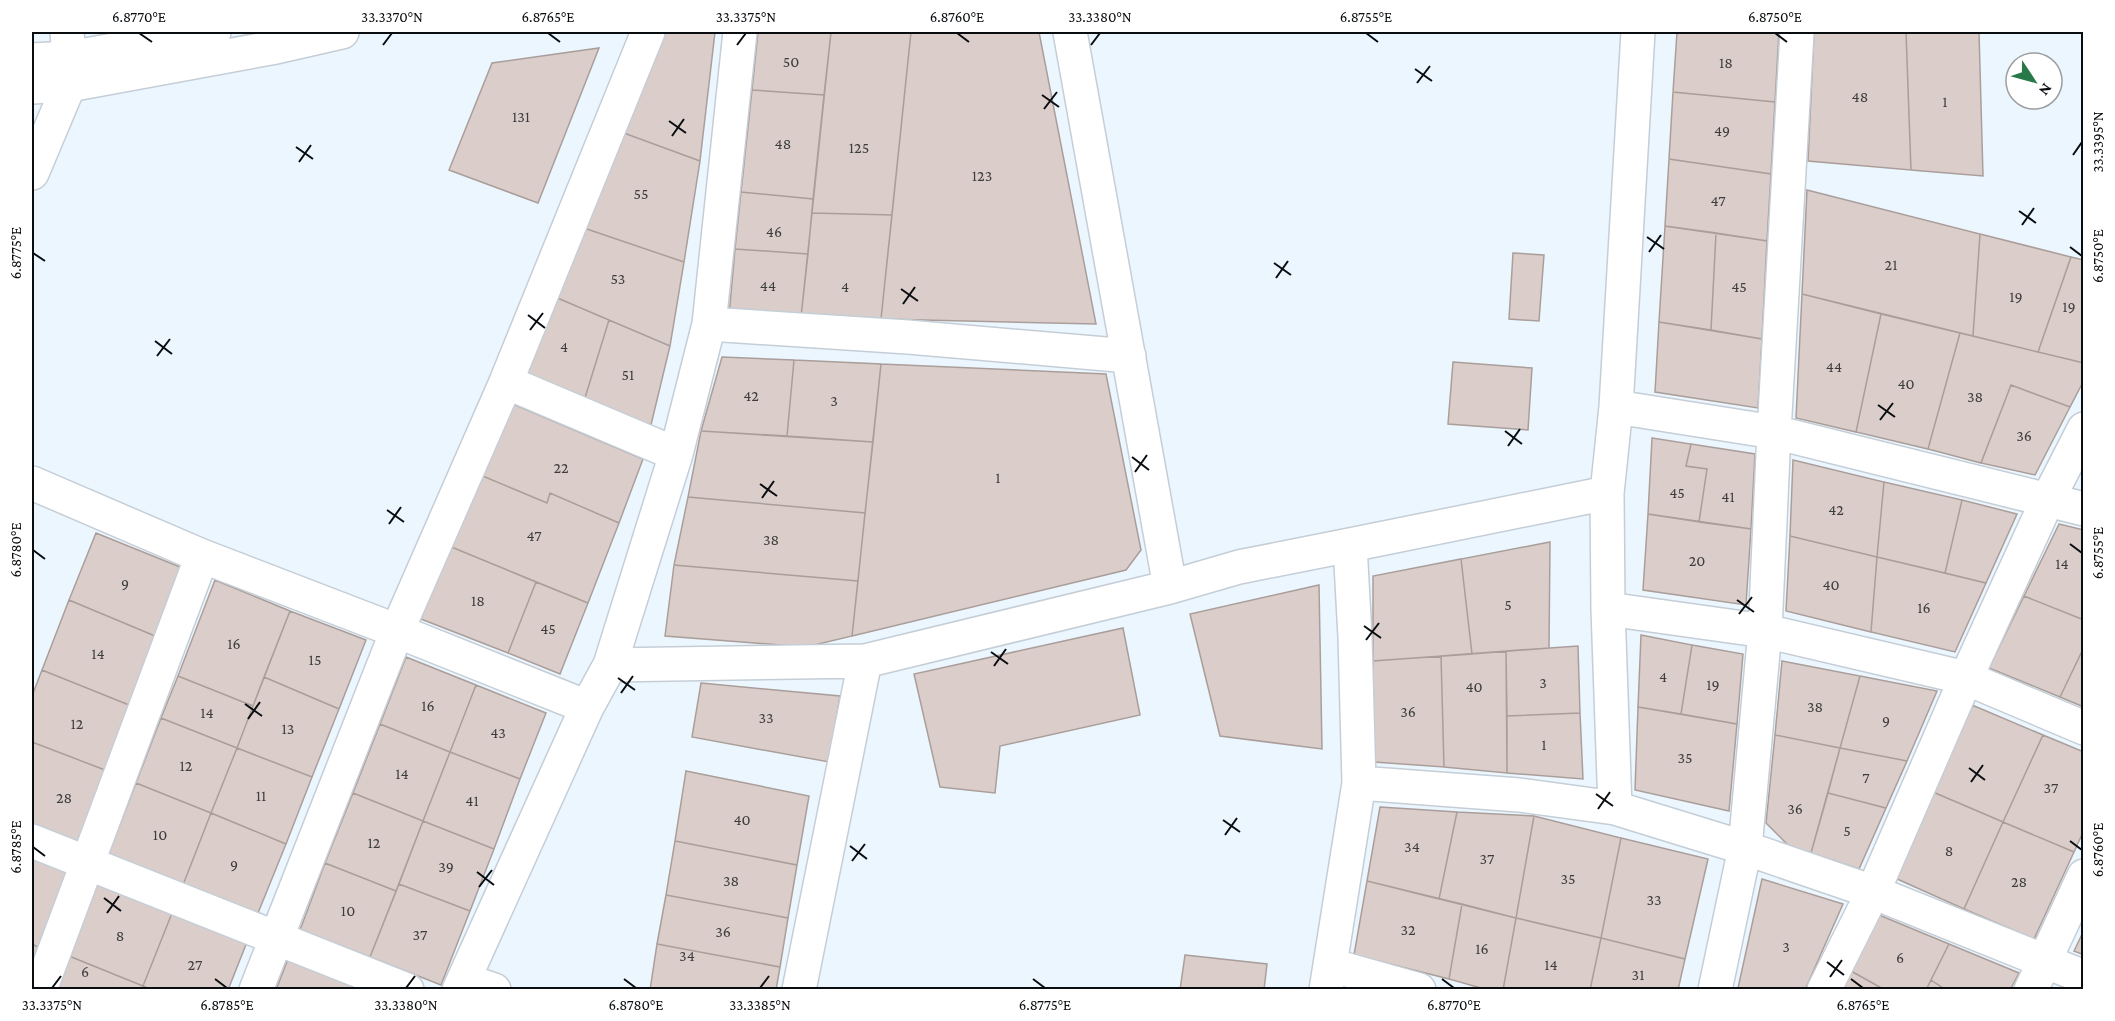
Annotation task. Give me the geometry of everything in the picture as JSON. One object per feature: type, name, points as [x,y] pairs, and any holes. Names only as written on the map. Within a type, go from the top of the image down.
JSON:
[{"type":"street","points":[[32,87],[68,58],[214,32]]},
{"type":"street","points":[[32,60],[276,47],[342,32]]},
{"type":"street","points":[[256,990],[397,631],[506,382],[648,32]]},
{"type":"street","points":[[473,987],[587,707],[610,665],[676,454],[709,324],[740,32]]},
{"type":"street","points":[[1070,32],[1170,587]]},
{"type":"street","points":[[1615,808],[1608,609],[1607,493],[1616,407],[1638,32]]},
{"type":"street","points":[[1715,990],[1745,848],[1765,631],[1797,32]]},
{"type":"street","points":[[32,173],[68,58]]},
{"type":"street","points":[[709,324],[908,337],[1129,356]]},
{"type":"street","points":[[506,382],[676,454]]},
{"type":"street","points":[[1616,407],[1774,432],[2084,509]]},
{"type":"street","points":[[1824,990],[1873,892],[1966,678],[2047,501],[2084,429]]},
{"type":"street","points":[[32,483],[202,556],[587,707]]},
{"type":"street","points":[[610,665],[865,661],[1170,587],[1239,567],[1607,493]]},
{"type":"street","points":[[1350,545],[1359,783],[1328,977],[1419,990]]},
{"type":"street","points":[[40,990],[202,556]]},
{"type":"street","points":[[1608,609],[1765,631],[1966,678],[2084,728]]},
{"type":"street","points":[[799,990],[865,661]]},
{"type":"street","points":[[1359,783],[1519,795],[1615,808],[1745,848],[1873,892],[2038,975],[2084,977]]},
{"type":"street","points":[[32,841],[407,990]]},
{"type":"street","points":[[2038,975],[2084,876]]},
{"type":"building","points":[[662,32],[715,32],[700,161],[613,129]]},
{"type":"building","points":[[758,32],[831,32],[824,95],[752,90]]},
{"type":"building","points":[[831,32],[911,32],[892,215],[812,213]]},
{"type":"building","points":[[911,32],[1039,32],[1096,324],[881,319]]},
{"type":"building","points":[[1677,32],[1779,32],[1775,102],[1673,92]]},
{"type":"building","points":[[1814,32],[1906,32],[1911,170],[1808,161]]},
{"type":"building","points":[[1906,32],[1979,32],[1983,176],[1911,170]]},
{"type":"building","points":[[599,48],[538,203],[449,170],[492,63]]},
{"type":"building","points":[[752,90],[824,95],[813,199],[741,192]]},
{"type":"building","points":[[1673,92],[1775,102],[1771,174],[1669,159]]},
{"type":"building","points":[[613,129],[700,161],[684,262],[575,225]]},
{"type":"building","points":[[1669,159],[1771,174],[1767,241],[1665,226]]},
{"type":"building","points":[[1807,190],[1980,234],[1973,336],[1802,294]]},
{"type":"building","points":[[741,192],[813,199],[808,254],[735,249]]},
{"type":"building","points":[[812,213],[892,215],[881,319],[801,317]]},
{"type":"building","points":[[575,225],[684,262],[670,346],[548,294]]},
{"type":"building","points":[[1665,226],[1716,233],[1711,330],[1659,322]]},
{"type":"building","points":[[1716,233],[1767,241],[1762,339],[1711,330]]},
{"type":"building","points":[[1980,234],[2071,257],[2038,352],[1973,336]]},
{"type":"building","points":[[735,249],[808,254],[801,317],[729,316]]},
{"type":"building","points":[[1513,253],[1544,255],[1539,321],[1509,319]]},
{"type":"building","points":[[2071,257],[2084,260],[2084,363],[2038,352]]},
{"type":"building","points":[[548,294],[609,320],[584,401],[517,373]]},
{"type":"building","points":[[1802,294],[1881,314],[1856,432],[1796,418]]},
{"type":"building","points":[[1881,314],[1960,333],[1928,449],[1856,432]]},
{"type":"building","points":[[609,320],[670,346],[650,429],[584,401]]},
{"type":"building","points":[[1659,322],[1762,339],[1758,408],[1655,392]]},
{"type":"building","points":[[1960,333],[2084,363],[2084,380],[2070,407],[2011,385],[1981,463],[1928,449]]},
{"type":"building","points":[[722,357],[794,360],[787,436],[701,431]]},
{"type":"building","points":[[794,360],[881,364],[873,442],[787,436]]},
{"type":"building","points":[[1453,362],[1532,368],[1528,430],[1448,424]]},
{"type":"building","points":[[881,364],[1106,374],[1141,550],[1126,570],[852,636]]},
{"type":"building","points":[[2011,385],[2070,407],[2035,475],[1981,463]]},
{"type":"building","points":[[506,401],[643,459],[619,523],[550,493],[547,503],[478,474]]},
{"type":"building","points":[[701,431],[873,442],[865,513],[688,497]]},
{"type":"building","points":[[1652,438],[1691,444],[1686,466],[1707,469],[1699,522],[1648,514]]},
{"type":"building","points":[[1691,444],[1755,454],[1751,529],[1699,522],[1707,469],[1686,466]]},
{"type":"building","points":[[1793,460],[1884,482],[1877,557],[1790,536]]},
{"type":"building","points":[[478,474],[547,503],[550,493],[619,523],[588,603],[449,546]]},
{"type":"building","points":[[1884,482],[1962,500],[1945,573],[1877,557]]},
{"type":"building","points":[[688,497],[865,513],[858,581],[674,565]]},
{"type":"building","points":[[1962,500],[2017,514],[1986,583],[1945,573]]},
{"type":"building","points":[[1648,514],[1751,529],[1746,605],[1643,590]]},
{"type":"building","points":[[2059,524],[2084,530],[2084,620],[2024,596]]},
{"type":"building","points":[[96,533],[180,567],[155,636],[69,600]]},
{"type":"building","points":[[1790,536],[1877,557],[1871,632],[1786,611]]},
{"type":"building","points":[[1550,542],[1549,648],[1472,654],[1461,559]]},
{"type":"building","points":[[449,546],[536,582],[508,653],[421,619]]},
{"type":"building","points":[[1877,557],[1986,583],[1955,652],[1871,632]]},
{"type":"building","points":[[1461,559],[1472,654],[1373,661],[1373,576]]},
{"type":"building","points":[[674,565],[858,581],[852,636],[806,647],[665,636]]},
{"type":"building","points":[[215,580],[290,611],[253,706],[178,676]]},
{"type":"building","points":[[536,582],[588,603],[560,674],[508,653]]},
{"type":"building","points":[[1319,585],[1322,749],[1220,736],[1190,614]]},
{"type":"building","points":[[2024,596],[2084,620],[2084,647],[2060,697],[1989,668]]},
{"type":"building","points":[[69,600],[155,636],[129,705],[42,670]]},
{"type":"building","points":[[290,611],[366,640],[339,709],[264,677]]},
{"type":"building","points":[[1123,628],[1140,715],[1000,746],[995,793],[940,787],[914,674]]},
{"type":"building","points":[[1641,635],[1692,645],[1681,714],[1638,707]]},
{"type":"building","points":[[1692,645],[1743,654],[1737,724],[1681,714]]},
{"type":"building","points":[[1578,646],[1580,713],[1507,716],[1506,651]]},
{"type":"building","points":[[2084,647],[2084,707],[2060,697]]},
{"type":"building","points":[[1506,651],[1507,773],[1444,767],[1441,656]]},
{"type":"building","points":[[1441,656],[1444,767],[1374,762],[1373,661]]},
{"type":"building","points":[[406,657],[476,685],[450,752],[380,724]]},
{"type":"building","points":[[1782,661],[1860,676],[1840,748],[1775,735]]},
{"type":"building","points":[[42,670],[129,705],[105,770],[32,742],[32,696]]},
{"type":"building","points":[[178,676],[253,706],[237,748],[161,718]]},
{"type":"building","points":[[1860,676],[1937,691],[1907,761],[1840,748]]},
{"type":"building","points":[[264,677],[339,709],[312,777],[237,748]]},
{"type":"building","points":[[701,683],[840,696],[829,762],[692,737]]},
{"type":"building","points":[[476,685],[546,713],[520,779],[450,752]]},
{"type":"building","points":[[1972,705],[2043,735],[2003,822],[1933,792]]},
{"type":"building","points":[[1638,707],[1737,724],[1729,811],[1635,790]]},
{"type":"building","points":[[1580,713],[1583,779],[1507,773],[1507,716]]},
{"type":"building","points":[[161,718],[237,748],[211,813],[136,783]]},
{"type":"building","points":[[380,724],[450,752],[423,821],[353,793]]},
{"type":"building","points":[[1775,735],[1840,748],[1811,853],[1789,846],[1766,823]]},
{"type":"building","points":[[2043,735],[2084,752],[2084,830],[2074,852],[2003,822]]},
{"type":"building","points":[[32,742],[105,770],[79,842],[32,824]]},
{"type":"building","points":[[237,748],[312,777],[286,844],[211,813]]},
{"type":"building","points":[[1840,748],[1907,761],[1886,808],[1828,793]]},
{"type":"building","points":[[450,752],[520,779],[494,849],[423,821]]},
{"type":"building","points":[[686,771],[809,796],[797,865],[675,841]]},
{"type":"building","points":[[136,783],[211,813],[183,885],[108,855]]},
{"type":"building","points":[[1933,792],[2003,822],[1964,909],[1895,878]]},
{"type":"building","points":[[353,793],[423,821],[396,891],[325,863]]},
{"type":"building","points":[[1828,793],[1886,808],[1859,869],[1811,853]]},
{"type":"building","points":[[1380,807],[1457,812],[1439,899],[1367,881]]},
{"type":"building","points":[[1457,812],[1534,816],[1516,918],[1439,899]]},
{"type":"building","points":[[211,813],[286,844],[258,913],[183,885]]},
{"type":"building","points":[[1534,816],[1621,838],[1601,938],[1516,918]]},
{"type":"building","points":[[423,821],[494,849],[470,911],[399,884]]},
{"type":"building","points":[[2003,822],[2074,852],[2034,939],[1964,909]]},
{"type":"building","points":[[1621,838],[1708,859],[1685,959],[1601,938]]},
{"type":"building","points":[[675,841],[797,865],[788,918],[666,895]]},
{"type":"building","points":[[32,857],[68,872],[38,947],[32,944]]},
{"type":"building","points":[[325,863],[396,891],[370,957],[300,930]]},
{"type":"building","points":[[1762,879],[1843,904],[1805,990],[1738,988]]},
{"type":"building","points":[[1367,881],[1462,904],[1449,979],[1354,955]]},
{"type":"building","points":[[97,884],[172,913],[143,986],[69,956]]},
{"type":"building","points":[[399,884],[470,911],[441,985],[370,957]]},
{"type":"building","points":[[666,895],[788,918],[780,967],[657,944]]},
{"type":"building","points":[[1462,904],[1516,918],[1503,990],[1488,990],[1449,979]]},
{"type":"building","points":[[172,913],[247,942],[228,990],[152,990],[143,986]]},
{"type":"building","points":[[1879,915],[1949,944],[1926,990],[1885,990],[1851,971]]},
{"type":"building","points":[[1516,918],[1601,938],[1590,990],[1503,990]]},
{"type":"building","points":[[2084,930],[2084,955],[2074,951]]},
{"type":"building","points":[[1601,938],[1685,959],[1678,990],[1590,990]]},
{"type":"building","points":[[32,944],[38,947],[32,963]]},
{"type":"building","points":[[657,944],[780,967],[776,990],[650,990]]},
{"type":"building","points":[[1949,944],[2019,973],[2010,990],[1946,990],[1931,980]]},
{"type":"building","points":[[1185,955],[1267,964],[1264,990],[1180,990]]},
{"type":"building","points":[[69,956],[143,986],[142,990],[56,990]]},
{"type":"building","points":[[288,959],[360,987],[359,990],[276,990]]},
{"type":"building","points":[[1851,971],[1885,990],[1842,990]]},
{"type":"building","points":[[1931,980],[1946,990],[1926,990]]}]
